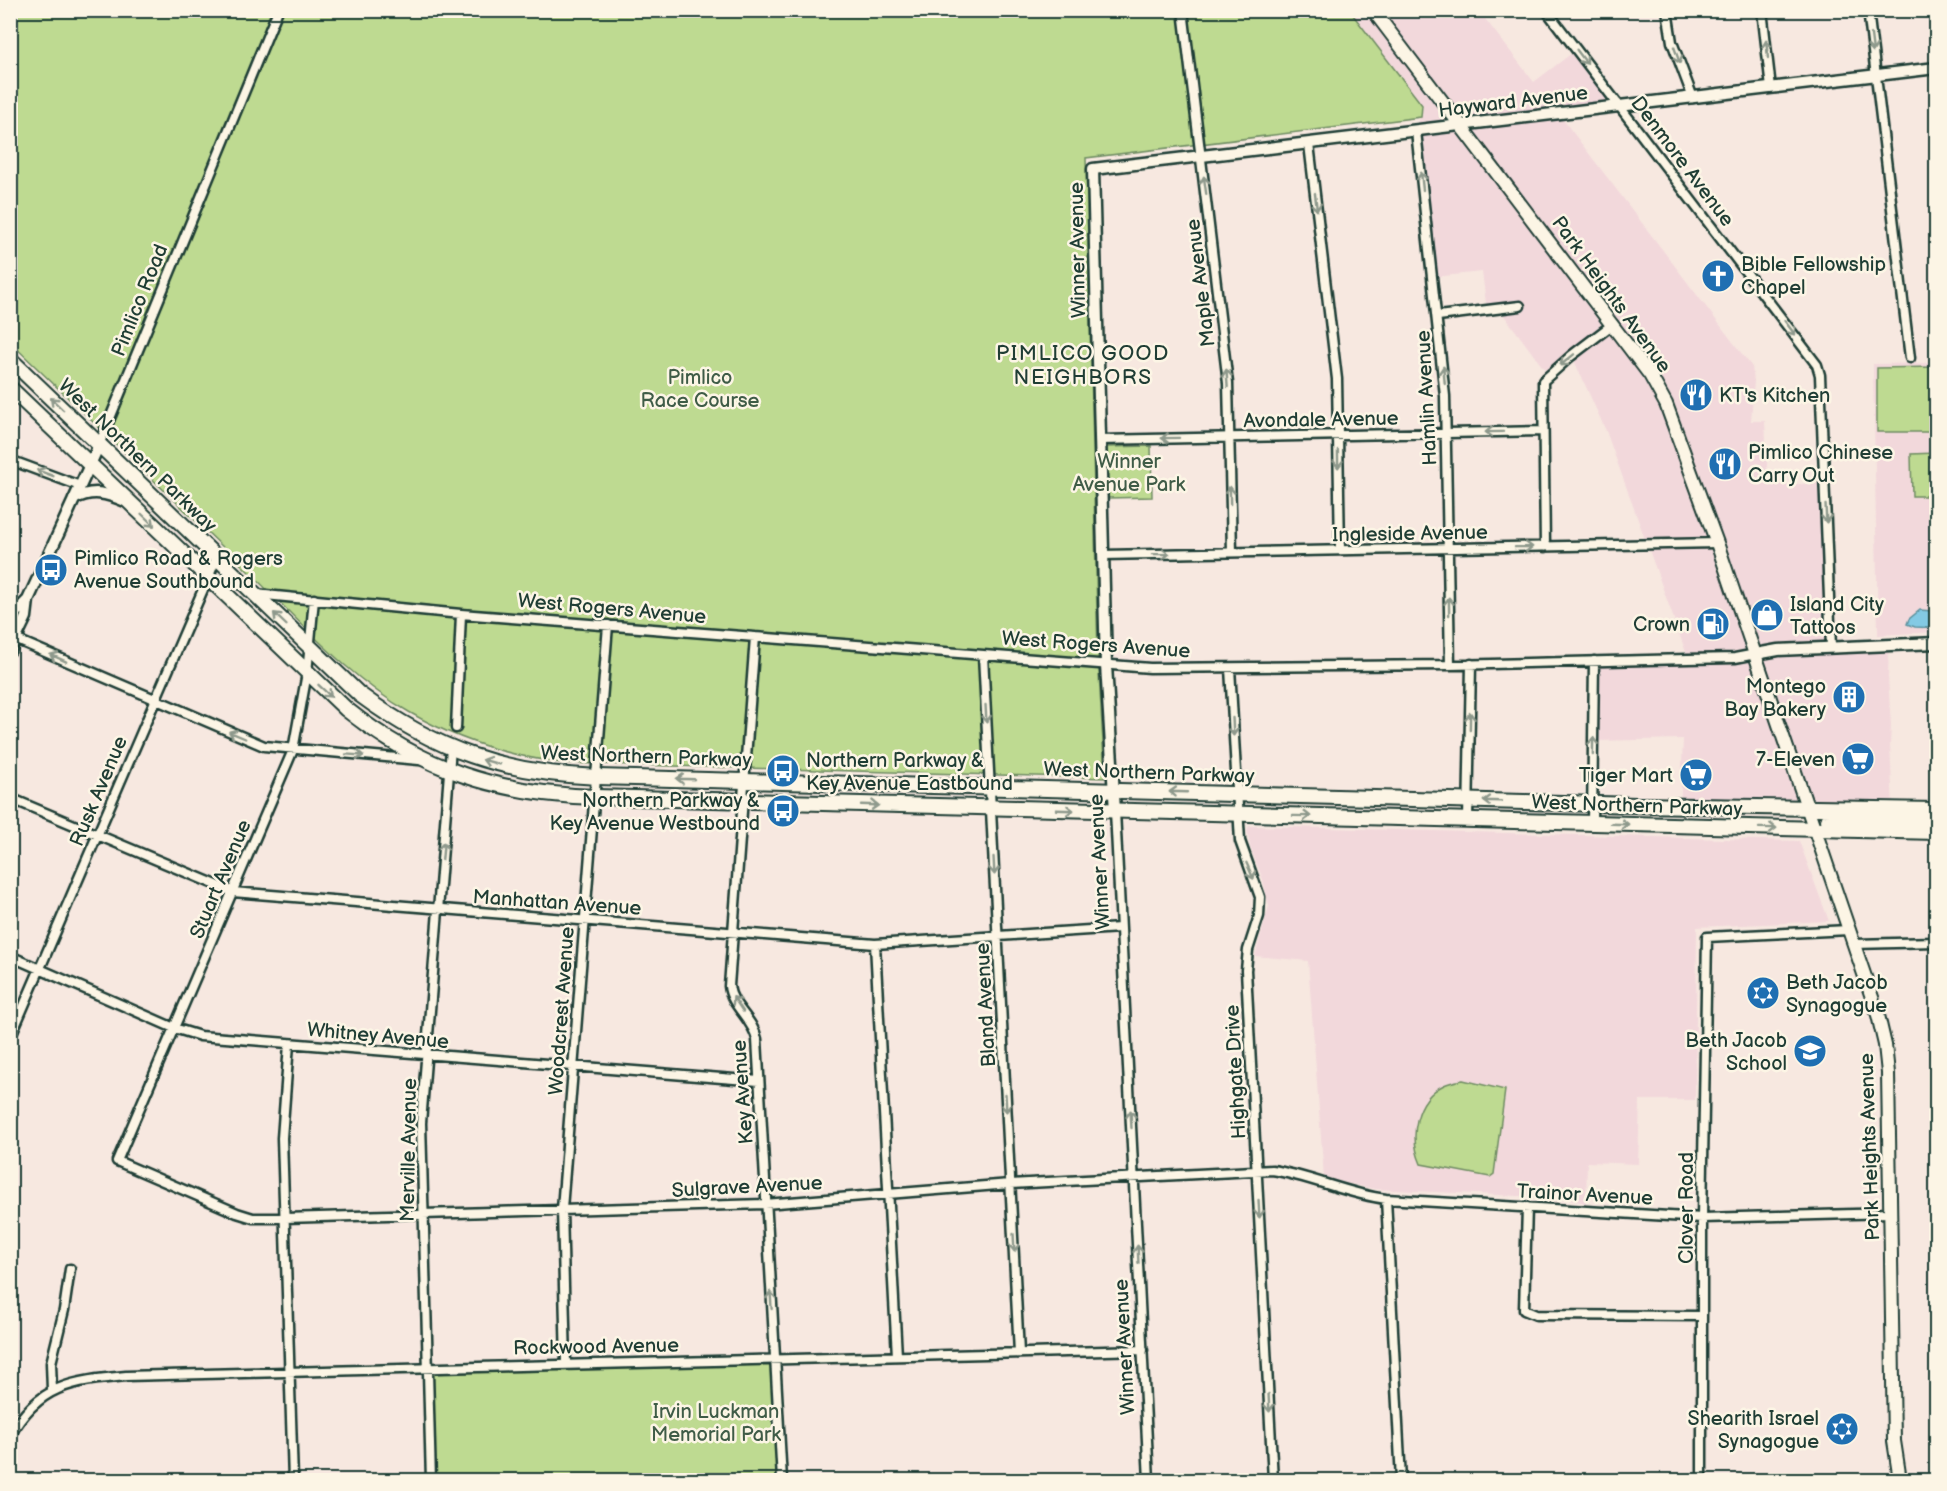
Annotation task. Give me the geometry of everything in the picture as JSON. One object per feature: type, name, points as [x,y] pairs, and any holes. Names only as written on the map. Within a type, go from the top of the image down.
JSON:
[{"type":"main road","name":"Park Heights Avenue","points":[[1373,10],[1650,375],[1666,404],[1717,543],[1878,1015],[1886,1051],[1894,1441],[1900,1480]]},
{"type":"main road","name":"West Northern Parkway","points":[[10,359],[359,694],[407,726],[451,748],[525,770],[598,777],[1468,801],[1936,810]]},
{"type":"main road","name":"West Northern Parkway","points":[[10,388],[329,695],[367,726],[427,760],[449,770],[498,786],[541,793],[596,797],[1936,832]]},
{"type":"main road","points":[[1815,829],[1823,820],[1918,819],[1936,810]]},
{"type":"street","name":"Pimlico Road","points":[[10,623],[27,600],[99,445],[278,10]]},
{"type":"street","name":"Maple Avenue","points":[[1183,10],[1227,369],[1232,552]]},
{"type":"street","name":"Denmore Avenue","points":[[1546,10],[1813,359],[1819,370],[1831,647]]},
{"type":"street","points":[[1667,10],[1672,42],[1693,98]]},
{"type":"street","points":[[1762,10],[1771,88]]},
{"type":"street","points":[[1868,10],[1910,358]]},
{"type":"street","name":"Hayward Avenue","points":[[1093,169],[1936,68]]},
{"type":"street","name":"Hamlin Avenue","points":[[1416,131],[1445,396],[1450,665]]},
{"type":"street","points":[[1309,144],[1337,379],[1340,550]]},
{"type":"street","name":"Winner Avenue","points":[[1093,169],[1106,665],[1149,1480]]},
{"type":"street","points":[[1438,316],[1520,306]]},
{"type":"street","points":[[1545,547],[1541,388],[1545,378],[1613,324]]},
{"type":"street","name":"Avondale Avenue","points":[[1100,440],[1542,431]]},
{"type":"street","points":[[10,460],[80,486]]},
{"type":"street","points":[[74,499],[87,493],[98,492],[132,505]]},
{"type":"street","name":"Ingleside Avenue","points":[[1103,555],[1717,543]]},
{"type":"street","name":"Rusk Avenue","points":[[10,1038],[217,557]]},
{"type":"street","name":"West Rogers Avenue","points":[[255,594],[461,614],[1177,669],[1735,658],[1778,650],[1936,643]]},
{"type":"street","name":"Stuart Avenue","points":[[117,1161],[293,750],[307,673],[314,599]]},
{"type":"street","name":"Pimlico Road","points":[[12,643],[26,617],[27,600]]},
{"type":"street","points":[[456,728],[461,614]]},
{"type":"street","name":"Woodcrest Avenue","points":[[566,1363],[562,1209],[598,777],[608,625]]},
{"type":"street","name":"Key Avenue","points":[[755,637],[729,992],[756,1034],[782,1480]]},
{"type":"street","points":[[12,643],[258,744],[293,750],[427,760]]},
{"type":"street","name":"Bland Avenue","points":[[983,655],[1019,1353]]},
{"type":"street","points":[[1592,823],[1594,661]]},
{"type":"street","points":[[1468,820],[1471,664]]},
{"type":"street","name":"Highgate Drive","points":[[1230,668],[1237,814],[1243,853],[1255,880],[1260,907],[1248,950],[1246,970],[1273,1480]]},
{"type":"street","name":"Merville Avenue","points":[[430,1480],[421,1123],[451,748]]},
{"type":"street","name":"Manhattan Avenue","points":[[10,798],[233,892],[875,944],[1120,928]]},
{"type":"street","name":"Clover Road","points":[[1702,1480],[1702,1218],[1707,937],[1849,930]]},
{"type":"street","points":[[1854,944],[1936,942]]},
{"type":"street","points":[[875,944],[897,1356]]},
{"type":"street","name":"Whitney Avenue","points":[[10,956],[174,1028],[200,1036],[759,1081]]},
{"type":"street","points":[[289,1044],[282,1123],[293,1480]]},
{"type":"street","name":"Sulgrave Avenue","points":[[117,1161],[245,1216],[285,1218],[765,1204],[1011,1184],[1272,1170],[1357,1194],[1386,1199]]},
{"type":"street","points":[[1386,1199],[1401,1480]]},
{"type":"street","name":"Trainor Avenue","points":[[1386,1199],[1702,1218],[1890,1213]]},
{"type":"street","points":[[1527,1207],[1524,1310],[1536,1315],[1702,1316]]},
{"type":"street","points":[[10,1436],[32,1406],[52,1390],[51,1363],[64,1310],[70,1269]]},
{"type":"street","name":"Rockwood Avenue","points":[[52,1390],[101,1378],[126,1376],[1143,1350]]},
{"type":"shaded area","points":[[1350,11],[1479,11],[1534,82],[1576,50],[1617,105],[1558,113],[1752,367],[1754,381],[1751,421],[1765,421],[1768,485],[1826,483],[1832,647],[1889,645],[1893,808],[1831,819],[1795,816],[1680,814],[1683,739],[1593,741],[1596,659],[1688,658],[1606,431],[1572,356],[1548,374],[1500,310],[1487,311],[1482,272],[1434,277],[1417,131],[1422,105]]},
{"type":"shaded area","points":[[1936,363],[1936,632],[1878,635],[1873,364]]},
{"type":"shaded area","points":[[1249,826],[1799,841],[1829,921],[1697,927],[1695,1100],[1640,1100],[1638,1164],[1587,1162],[1586,1203],[1560,1198],[1374,1189],[1324,1178],[1308,961],[1255,956],[1269,906],[1263,880],[1250,847],[1247,830]]},
{"type":"green space","name":"Pimlico Race Course","points":[[10,11],[1350,11],[1422,105],[1421,117],[1086,158],[1098,656],[1105,778],[563,763],[522,756],[464,739],[409,712],[366,683],[327,649],[11,343]]},
{"type":"green space","points":[[1936,367],[1936,432],[1877,432],[1877,368]]},
{"type":"green space","name":"Winner Avenue Park","points":[[1151,446],[1152,497],[1108,498],[1107,447]]},
{"type":"green space","points":[[1936,453],[1936,496],[1912,496],[1911,454]]},
{"type":"green space","points":[[1463,1080],[1505,1090],[1494,1174],[1490,1177],[1421,1164],[1417,1153],[1415,1131],[1426,1099],[1444,1085]]},
{"type":"green space","name":"Irvin Luckman Memorial Park","points":[[771,1362],[777,1480],[435,1480],[432,1372]]},
{"type":"water","points":[[1920,610],[1932,611],[1936,614],[1936,628],[1915,627],[1907,624],[1909,619]]},
{"type":"place","name":"Bible Fellowship Chapel","points":[[1718,276]]},
{"type":"place","name":"KT's Kitchen","points":[[1696,395]]},
{"type":"place","name":"Pimlico Chinese Carry Out","points":[[1725,464]]},
{"type":"place","name":"Pimlico Road & Rogers Avenue Southbound","points":[[51,570]]},
{"type":"place","name":"Island City Tattoos","points":[[1767,615]]},
{"type":"place","name":"Crown","points":[[1713,624]]},
{"type":"place","name":"Montego Bay Bakery","points":[[1849,697]]},
{"type":"place","name":"7-Eleven","points":[[1858,759]]},
{"type":"place","name":"Northern Parkway & Key Avenue Eastbound","points":[[783,771]]},
{"type":"place","name":"Tiger Mart","points":[[1696,775]]},
{"type":"place","name":"Northern Parkway & Key Avenue Westbound","points":[[783,811]]},
{"type":"place","name":"Beth Jacob Synagogue","points":[[1763,993]]},
{"type":"place","name":"Beth Jacob School","points":[[1810,1051]]},
{"type":"place","name":"Shearith Israel Synagogue","points":[[1842,1429]]},
{"type":"district","name":"PIMLICO GOOD NEIGHBORS","points":[[1083,365]]}]
